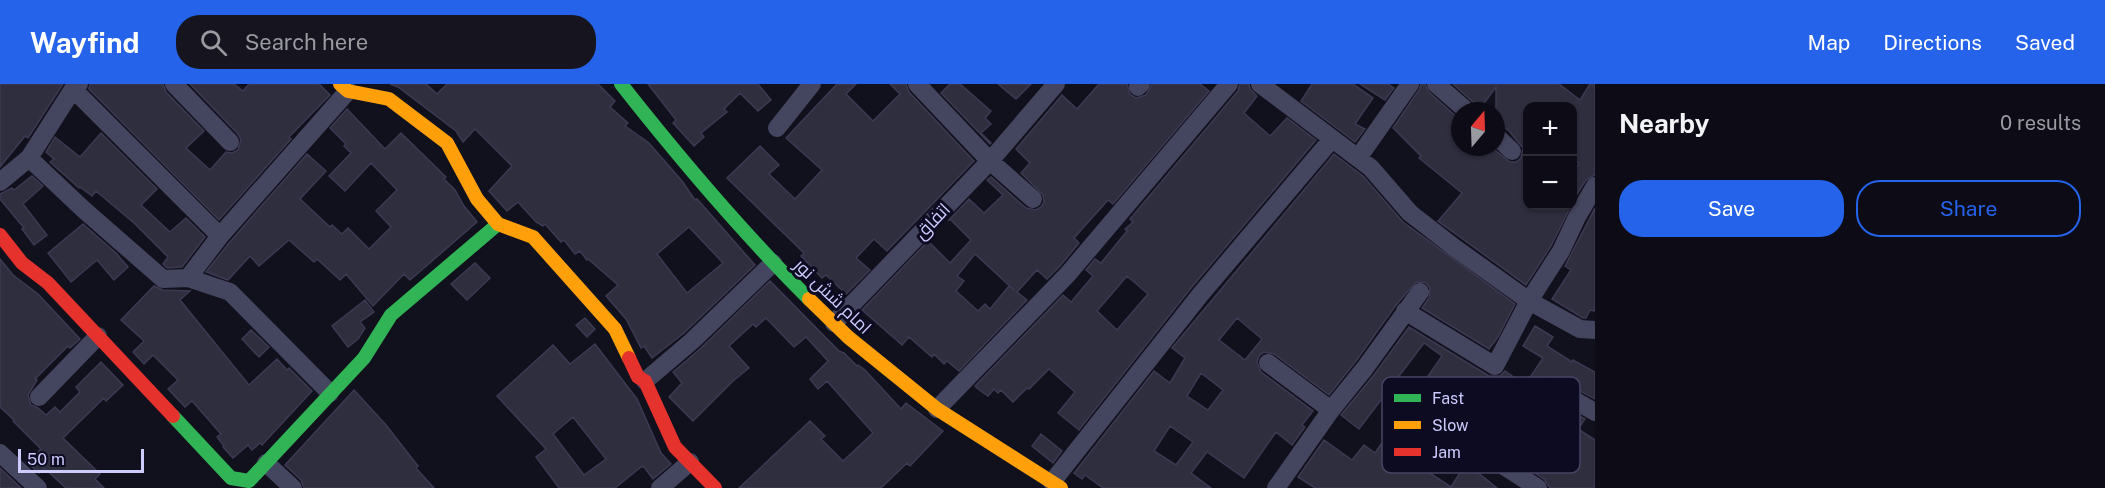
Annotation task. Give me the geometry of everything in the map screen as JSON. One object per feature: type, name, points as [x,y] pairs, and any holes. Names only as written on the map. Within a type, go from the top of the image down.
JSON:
[{"type":"street","points":[[174,84],[230,142]]},
{"type":"street","name":"امام شش نور","points":[[621,84],[654,126],[773,263],[848,337],[937,409],[1057,485]]},
{"type":"street","points":[[917,84],[990,161],[1033,199]]},
{"type":"street","name":"اتفاق","points":[[834,323],[990,161],[1056,84]]},
{"type":"street","points":[[937,409],[1068,274],[1229,84]]},
{"type":"street","points":[[1260,84],[1371,168],[1410,213],[1529,301],[1580,329],[1595,330]]},
{"type":"street","points":[[1358,159],[1410,84]]},
{"type":"street","points":[[1436,84],[1457,102]]},
{"type":"street","points":[[0,182],[29,158],[76,87],[220,236]]},
{"type":"street","points":[[777,128],[804,87]]},
{"type":"street","points":[[188,278],[220,236],[344,88],[389,99],[447,142],[477,199],[498,224],[533,237],[615,329],[638,377],[645,381],[675,447],[715,488]]},
{"type":"street","points":[[1057,485],[1200,295],[1332,139]]},
{"type":"street","points":[[1505,144],[1512,151]]},
{"type":"street","points":[[29,158],[163,279],[188,278],[230,292],[330,393]]},
{"type":"street","points":[[1405,311],[1495,366],[1529,301],[1561,251],[1595,186]]},
{"type":"street","points":[[0,236],[22,263],[48,283],[231,478],[247,485],[364,358],[391,315],[498,224]]},
{"type":"street","points":[[645,381],[692,341],[773,263]]},
{"type":"street","points":[[1276,488],[1330,410],[1365,368],[1420,292]]},
{"type":"street","points":[[39,397],[98,336]]},
{"type":"street","points":[[1268,363],[1330,410]]},
{"type":"street","points":[[1580,403],[1595,412]]},
{"type":"street","points":[[0,453],[38,488]]},
{"type":"street","points":[[660,488],[690,462]]},
{"type":"street","points":[[266,463],[293,488]]},
{"type":"street","points":[[1515,473],[1538,488]]},
{"type":"building","points":[[0,84],[63,84],[28,138],[25,136],[0,167]]},
{"type":"building","points":[[90,84],[163,84],[166,92],[204,131],[186,148],[210,170],[226,152],[232,153],[238,150],[241,140],[238,134],[190,84],[234,84],[243,91],[249,84],[319,84],[330,95],[289,137],[291,139],[219,220],[89,89]]},
{"type":"building","points":[[390,84],[426,84],[437,94],[447,84],[598,84],[615,101],[610,107],[628,123],[625,126],[649,143],[682,181],[695,200],[697,199],[755,265],[684,333],[652,358],[644,346],[641,348],[626,319],[606,296],[618,285],[587,260],[580,251],[575,254],[564,240],[561,242],[545,224],[543,226],[536,222],[518,202],[507,211],[489,191],[512,166],[475,129],[463,142],[456,131],[398,87]],"holes":[[[689,227],[723,263],[687,293],[657,254]]]},
{"type":"building","points":[[648,84],[758,84],[771,100],[758,111],[740,93],[724,109],[727,112],[701,133],[704,137],[694,146],[673,123],[676,120]]},
{"type":"building","points":[[837,84],[856,84],[846,94],[873,121],[900,94],[890,84],[906,84],[909,92],[974,161],[887,251],[874,239],[856,258],[870,270],[846,294],[826,275],[822,278],[801,256],[804,253],[727,178],[760,146],[779,165],[769,174],[795,199],[822,170],[786,138]]},
{"type":"building","points":[[950,84],[960,84],[991,111],[985,118],[991,124],[981,133],[990,144],[941,93]]},
{"type":"building","points":[[998,84],[1031,84],[1016,99]]},
{"type":"building","points":[[1099,84],[1127,84],[1130,94],[1136,98],[1146,95],[1152,84],[1200,84],[1209,91],[1113,204],[1108,200],[1074,238],[1079,243],[1060,266],[1047,279],[1037,270],[1017,292],[1027,300],[959,371],[947,361],[944,364],[934,354],[932,357],[909,337],[902,345],[862,310],[928,241],[950,263],[971,240],[950,219],[948,221],[969,199],[984,213],[1003,195],[987,180],[991,177],[1026,208],[1036,210],[1041,207],[1044,202],[1043,195],[1021,173],[1030,163],[1016,149],[1062,95],[1077,109]],"holes":[[[975,254],[1014,290],[1009,286],[990,309],[985,304],[978,311],[956,291],[964,281],[957,276]]]},
{"type":"building","points":[[1240,84],[1249,84],[1250,89],[1257,96],[1244,113],[1270,136],[1287,118],[1316,140],[1191,288],[1079,430],[1058,413],[1075,392],[1049,369],[1013,402],[1001,390],[998,393],[994,389],[988,396],[978,389],[975,386],[1063,295],[1071,302],[1093,276],[1086,270],[1095,259],[1101,263],[1127,231],[1125,229],[1133,222],[1130,219],[1238,91]],"holes":[[[1127,276],[1148,294],[1117,330],[1097,311]]]},
{"type":"building","points":[[1312,84],[1353,84],[1373,98],[1355,124],[1365,129],[1355,142],[1301,101]]},
{"type":"building","points":[[1360,84],[1388,84],[1394,88],[1385,100]]},
{"type":"building","points":[[1421,84],[1425,84],[1429,92],[1451,112],[1451,156],[1502,156],[1510,162],[1516,162],[1521,158],[1523,148],[1523,210],[1569,210],[1551,246],[1526,285],[1438,221],[1462,193],[1419,158],[1421,156],[1393,128]]},
{"type":"building","points":[[1453,84],[1559,84],[1580,100],[1590,84],[1595,84],[1595,175],[1586,180],[1577,194],[1579,163],[1577,162],[1577,102],[1523,102],[1523,148],[1505,128],[1505,102],[1496,102],[1496,87],[1485,102],[1473,102]]},
{"type":"building","points":[[347,109],[385,149],[401,133],[446,177],[444,179],[455,190],[477,222],[410,280],[404,274],[373,306],[346,274],[340,280],[317,259],[314,262],[289,240],[259,266],[250,256],[228,280],[206,272],[307,154],[326,171],[300,199],[330,227],[332,225],[342,234],[348,228],[369,249],[391,227],[376,211],[397,190],[371,163],[345,191],[329,176],[351,153],[344,146],[346,144],[330,128]]},
{"type":"building","points":[[101,133],[157,189],[141,205],[170,232],[186,218],[205,237],[182,267],[167,268],[163,264],[168,257],[134,223],[96,191],[92,196],[79,188],[50,162],[54,159],[46,152],[55,137],[80,157]]},
{"type":"building","points":[[1334,154],[1363,176],[1403,222],[1515,304],[1489,349],[1422,308],[1429,298],[1430,288],[1426,283],[1416,282],[1396,305],[1329,395],[1274,354],[1264,352],[1259,356],[1257,362],[1261,372],[1313,411],[1302,425],[1305,427],[1292,445],[1276,432],[1244,478],[1207,452],[1191,473],[1211,488],[1103,488],[1085,475],[1082,479],[1074,473],[1154,371],[1170,383],[1185,358],[1172,348]],"holes":[[[1237,318],[1262,339],[1245,360],[1219,340]],[[1201,373],[1223,390],[1208,410],[1187,396]],[[1170,426],[1193,442],[1176,465],[1154,451]]]},
{"type":"building","points":[[32,176],[43,186],[23,204],[47,235],[34,245],[22,229],[24,228],[0,199],[0,194],[12,188],[14,190]]},
{"type":"building","points":[[1595,208],[1595,311],[1590,310],[1586,318],[1583,318],[1552,299],[1571,270],[1565,266]]},
{"type":"building","points":[[83,224],[116,253],[128,267],[114,280],[97,260],[71,282],[48,253]]},
{"type":"building","points":[[0,259],[13,275],[38,294],[80,339],[70,348],[68,346],[35,379],[37,380],[28,395],[31,405],[46,415],[55,407],[60,412],[80,392],[76,387],[101,362],[123,385],[106,401],[104,398],[63,438],[100,474],[95,479],[104,488],[66,488],[44,468],[39,473],[26,462],[41,449],[0,407]]},
{"type":"building","points":[[475,263],[490,278],[467,300],[451,284]]},
{"type":"building","points":[[770,281],[839,351],[865,370],[901,409],[906,403],[943,431],[910,466],[907,463],[881,488],[739,488],[810,421],[825,436],[821,439],[843,461],[873,433],[827,381],[818,389],[810,379],[828,361],[806,337],[794,347],[766,318],[756,327],[753,324],[729,346],[749,368],[693,421],[669,397],[682,383],[673,372]]},
{"type":"building","points":[[154,286],[163,290],[190,291],[180,300],[249,385],[277,359],[312,391],[262,445],[260,443],[252,450],[248,445],[233,458],[217,437],[221,434],[192,401],[185,407],[168,389],[178,380],[153,355],[144,364],[133,352],[144,341],[121,320]]},
{"type":"building","points":[[365,300],[374,312],[360,322],[365,328],[358,339],[348,347],[332,326]]},
{"type":"building","points":[[585,318],[595,329],[587,337],[576,325]]},
{"type":"building","points":[[1535,326],[1553,337],[1547,346],[1572,362],[1573,360],[1595,372],[1595,399],[1580,391],[1580,377],[1530,377],[1543,358],[1523,346]]},
{"type":"building","points":[[1409,327],[1489,376],[1500,376],[1505,371],[1514,377],[1427,377],[1442,356],[1424,343],[1398,377],[1382,377],[1382,399],[1359,429],[1341,415]]},
{"type":"building","points":[[251,330],[269,347],[259,357],[242,339]]},
{"type":"building","points":[[595,344],[637,399],[661,453],[671,464],[653,479],[644,467],[641,467],[615,488],[559,488],[536,457],[546,449],[497,396],[553,345],[570,364]],"holes":[[[573,417],[606,459],[584,475],[553,434]]]},
{"type":"building","points":[[354,390],[386,425],[418,466],[416,468],[434,488],[304,488],[301,480],[285,465]]},
{"type":"building","points":[[1580,416],[1585,419],[1580,426]]},
{"type":"building","points":[[1580,430],[1595,440],[1595,488],[1550,488],[1544,479],[1535,473],[1580,473]]},
{"type":"building","points":[[1041,434],[1062,451],[1053,463],[1032,446]]},
{"type":"building","points":[[1324,440],[1352,460],[1364,445],[1375,453],[1382,443],[1382,473],[1430,473],[1451,487],[1460,473],[1478,473],[1497,488],[1315,488],[1298,477]]},
{"type":"building","points":[[0,468],[21,488],[0,488]]},
{"type":"traffic: fast","points":[[621,84],[712,194],[809,299]]},
{"type":"traffic: fast","points":[[173,416],[231,478],[249,481],[364,358],[391,315],[498,224]]},
{"type":"traffic: slow","points":[[340,84],[348,91],[389,99],[447,143],[477,199],[498,224],[533,237],[615,329],[629,358]]},
{"type":"traffic: slow","points":[[809,299],[848,337],[937,409],[1061,488]]},
{"type":"traffic: jam","points":[[0,235],[22,263],[48,283],[173,416]]},
{"type":"traffic: jam","points":[[629,358],[638,377],[645,381],[675,447],[715,488]]}]
